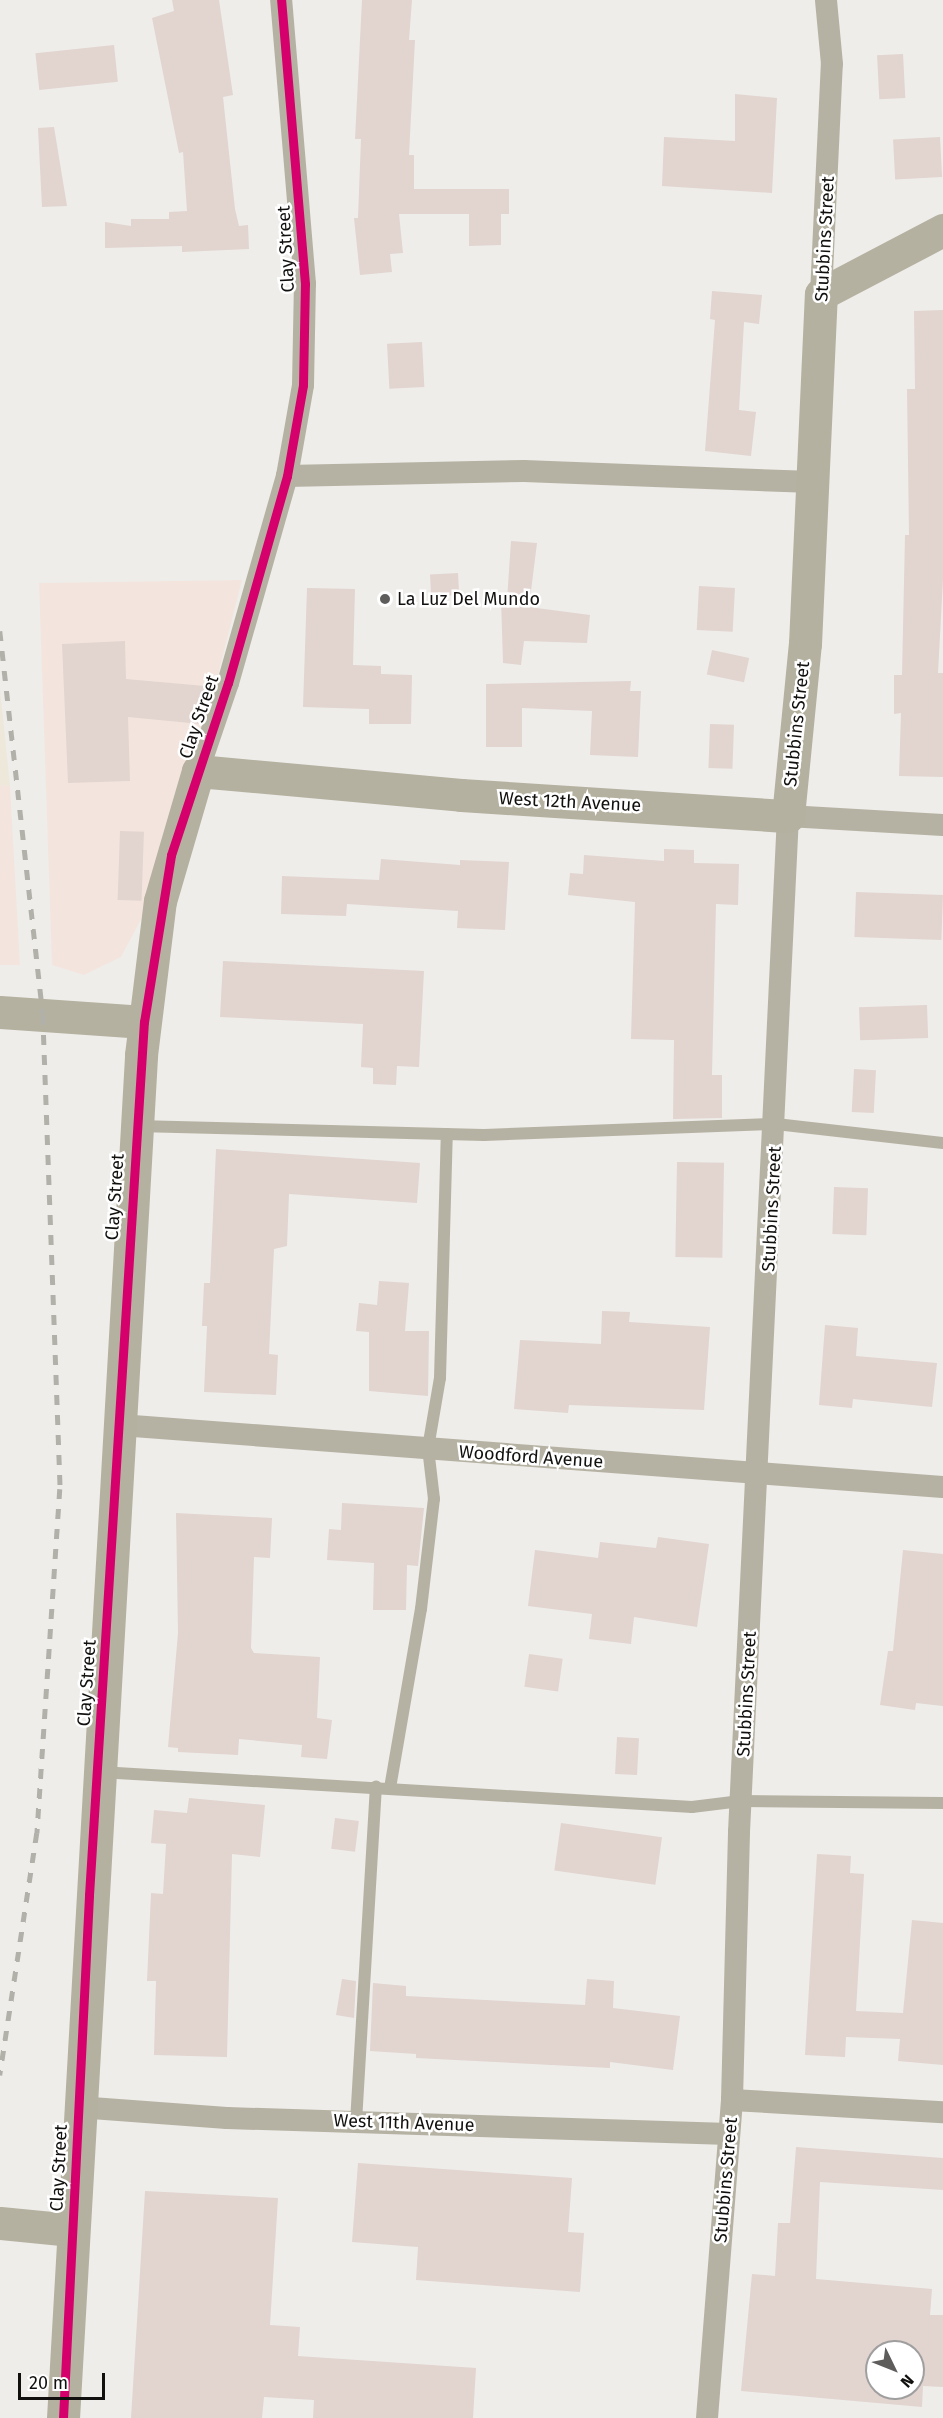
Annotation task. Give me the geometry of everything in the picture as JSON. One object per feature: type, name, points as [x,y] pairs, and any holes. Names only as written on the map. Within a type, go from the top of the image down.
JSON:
[{"type":"street","name":"Clay Street","points":[[63,2418],[78,2107],[144,1022],[160,901],[198,771],[228,683],[287,476],[303,385],[305,284],[281,0]]},
{"type":"street","name":"Stubbins Street","points":[[706,2418],[732,2100],[741,1801],[760,1474],[788,816],[805,644],[831,83],[826,0]]},
{"type":"street","points":[[821,294],[943,230]]},
{"type":"street","points":[[287,476],[524,471],[813,482]]},
{"type":"street","name":"West 12th Avenue","points":[[198,771],[428,793],[943,825]]},
{"type":"street","points":[[0,1012],[144,1022]]},
{"type":"street","name":"Woodford Avenue","points":[[120,1425],[943,1487]]},
{"type":"street","points":[[732,2100],[943,2112]]},
{"type":"street","name":"West 11th Avenue","points":[[78,2107],[356,2122],[729,2134]]},
{"type":"street","points":[[0,2223],[72,2230]]},
{"type":"lane","points":[[136,1126],[447,1134],[776,1124],[943,1143]]},
{"type":"lane","points":[[390,1788],[421,1609],[433,1510],[428,1449],[440,1378],[447,1134]]},
{"type":"lane","points":[[98,1772],[692,1806],[741,1801],[943,1803]]},
{"type":"lane","points":[[356,2122],[376,1787]]},
{"type":"shaded area","points":[[242,580],[198,753],[145,912],[121,957],[84,975],[52,965],[39,583]]},
{"type":"shaded area","points":[[0,689],[10,786],[0,785]]},
{"type":"shaded area","points":[[0,785],[10,786],[20,965],[0,965]]},
{"type":"building","points":[[172,0],[219,0],[233,95],[223,97],[235,209],[239,226],[248,225],[249,249],[182,252],[182,246],[105,248],[105,222],[131,226],[131,219],[169,219],[169,212],[187,211],[183,152],[179,153],[152,18],[174,11]]},
{"type":"building","points":[[362,0],[412,0],[409,40],[415,40],[409,155],[414,155],[414,189],[509,189],[509,214],[501,214],[501,245],[469,246],[469,214],[399,214],[403,253],[390,254],[392,272],[360,275],[354,218],[358,218],[361,139],[355,139]]},
{"type":"building","points":[[114,45],[118,82],[39,90],[35,53]]},
{"type":"building","points":[[903,54],[905,98],[879,99],[877,55]]},
{"type":"building","points":[[735,94],[777,98],[772,193],[662,186],[664,137],[735,141]]},
{"type":"building","points":[[54,127],[67,206],[42,207],[38,128]]},
{"type":"building","points":[[940,137],[942,177],[895,179],[893,139]]},
{"type":"building","points":[[712,291],[762,295],[759,324],[744,322],[739,410],[756,412],[751,456],[705,451],[715,320],[710,319]]},
{"type":"building","points":[[943,310],[943,579],[938,673],[943,673],[943,777],[899,776],[901,713],[894,714],[894,675],[902,675],[905,535],[909,535],[907,389],[915,389],[914,311]]},
{"type":"building","points":[[422,342],[424,387],[389,389],[387,344]]},
{"type":"building","points":[[511,541],[537,543],[529,607],[590,615],[587,643],[524,641],[521,665],[503,663],[501,599],[507,600]]},
{"type":"building","points":[[458,573],[459,595],[431,596],[430,574]]},
{"type":"building","points":[[699,586],[735,588],[733,632],[697,630]]},
{"type":"building","points":[[307,588],[355,589],[353,665],[381,666],[381,674],[412,675],[411,724],[369,724],[369,709],[303,707]]},
{"type":"building","points":[[125,641],[126,679],[205,686],[200,724],[128,717],[130,781],[68,783],[62,644]]},
{"type":"building","points":[[712,650],[749,658],[744,682],[707,674]]},
{"type":"building","points":[[631,681],[630,691],[641,691],[638,757],[590,755],[592,711],[522,708],[522,747],[486,747],[486,684]]},
{"type":"building","points":[[710,724],[734,725],[732,769],[708,768]]},
{"type":"building","points":[[120,831],[144,832],[142,901],[118,900]]},
{"type":"building","points":[[664,849],[694,850],[694,863],[739,864],[738,905],[716,904],[712,1075],[722,1075],[722,1118],[673,1119],[674,1040],[631,1039],[635,902],[568,895],[570,873],[583,874],[584,855],[664,861]]},
{"type":"building","points":[[381,859],[460,865],[460,860],[509,862],[505,930],[457,928],[458,911],[347,904],[346,916],[281,914],[282,876],[379,880]]},
{"type":"building","points":[[856,892],[943,895],[941,940],[854,937]]},
{"type":"building","points":[[223,961],[424,971],[419,1067],[397,1066],[396,1085],[373,1084],[373,1068],[361,1067],[363,1024],[220,1017]]},
{"type":"building","points":[[927,1005],[928,1038],[860,1040],[859,1007]]},
{"type":"building","points":[[854,1069],[876,1070],[874,1113],[852,1112]]},
{"type":"building","points":[[216,1149],[420,1163],[417,1203],[289,1194],[287,1246],[274,1249],[269,1354],[278,1355],[276,1395],[204,1392],[207,1326],[202,1326],[204,1283],[210,1283]]},
{"type":"building","points":[[677,1162],[724,1163],[722,1258],[675,1257]]},
{"type":"building","points":[[834,1187],[868,1188],[866,1235],[832,1234]]},
{"type":"building","points":[[379,1281],[409,1283],[405,1331],[429,1331],[428,1396],[369,1391],[369,1332],[356,1331],[359,1303],[377,1305]]},
{"type":"building","points":[[602,1311],[630,1312],[629,1322],[710,1327],[704,1410],[569,1405],[568,1413],[514,1409],[520,1340],[601,1344]]},
{"type":"building","points":[[825,1325],[858,1328],[856,1356],[937,1363],[932,1407],[853,1399],[852,1408],[819,1405]]},
{"type":"building","points":[[342,1503],[424,1508],[418,1566],[407,1565],[406,1610],[373,1610],[374,1563],[327,1560],[329,1529],[341,1530]]},
{"type":"building","points":[[176,1513],[272,1518],[270,1558],[254,1557],[251,1648],[254,1653],[320,1657],[317,1718],[332,1720],[327,1759],[301,1757],[302,1745],[239,1739],[238,1755],[178,1752],[178,1748],[168,1747],[178,1633]]},
{"type":"building","points":[[658,1537],[709,1544],[697,1627],[634,1617],[631,1644],[589,1639],[592,1614],[528,1606],[535,1550],[598,1558],[600,1542],[656,1548]]},
{"type":"building","points":[[903,1550],[943,1554],[943,1706],[916,1703],[915,1710],[880,1705],[888,1651],[893,1651]]},
{"type":"building","points":[[529,1654],[563,1659],[558,1691],[524,1687]]},
{"type":"building","points":[[617,1737],[639,1738],[637,1775],[615,1774]]},
{"type":"building","points":[[189,1798],[265,1805],[260,1857],[232,1854],[227,2057],[154,2055],[156,1981],[147,1981],[151,1893],[163,1894],[166,1844],[151,1843],[154,1810],[187,1813]]},
{"type":"building","points":[[335,1818],[359,1821],[355,1852],[331,1849]]},
{"type":"building","points":[[561,1823],[662,1837],[655,1885],[554,1871]]},
{"type":"building","points":[[817,1854],[851,1856],[850,1873],[864,1874],[856,2011],[903,2013],[912,1920],[943,1923],[943,2065],[898,2061],[900,2039],[846,2037],[845,2057],[805,2055]]},
{"type":"building","points":[[342,1979],[356,1981],[354,2018],[336,2015]]},
{"type":"building","points":[[587,1979],[614,1981],[613,2008],[680,2016],[673,2070],[610,2062],[610,2068],[416,2058],[416,2054],[370,2051],[373,1983],[406,1986],[406,1996],[585,2005]]},
{"type":"building","points":[[796,2147],[943,2158],[943,2190],[820,2182],[816,2279],[932,2289],[930,2315],[943,2315],[943,2387],[925,2386],[925,2340],[865,2340],[865,2400],[922,2400],[922,2407],[741,2391],[752,2274],[775,2276],[778,2223],[790,2223]]},
{"type":"building","points":[[358,2163],[572,2178],[568,2232],[584,2233],[580,2292],[416,2280],[418,2247],[352,2242]]},
{"type":"building","points":[[145,2191],[278,2198],[270,2325],[300,2327],[298,2356],[476,2368],[473,2418],[313,2418],[314,2400],[264,2397],[262,2418],[131,2418]]},
{"type":"railway","points":[[0,631],[43,1015],[60,1489],[37,1833],[0,2075]]},
{"type":"cycle path","points":[[63,2418],[89,1895],[144,1022],[171,855],[228,683],[287,476],[303,385],[305,284],[281,0]]},
{"type":"place","name":"La Luz Del Mundo","points":[[385,599]]}]
